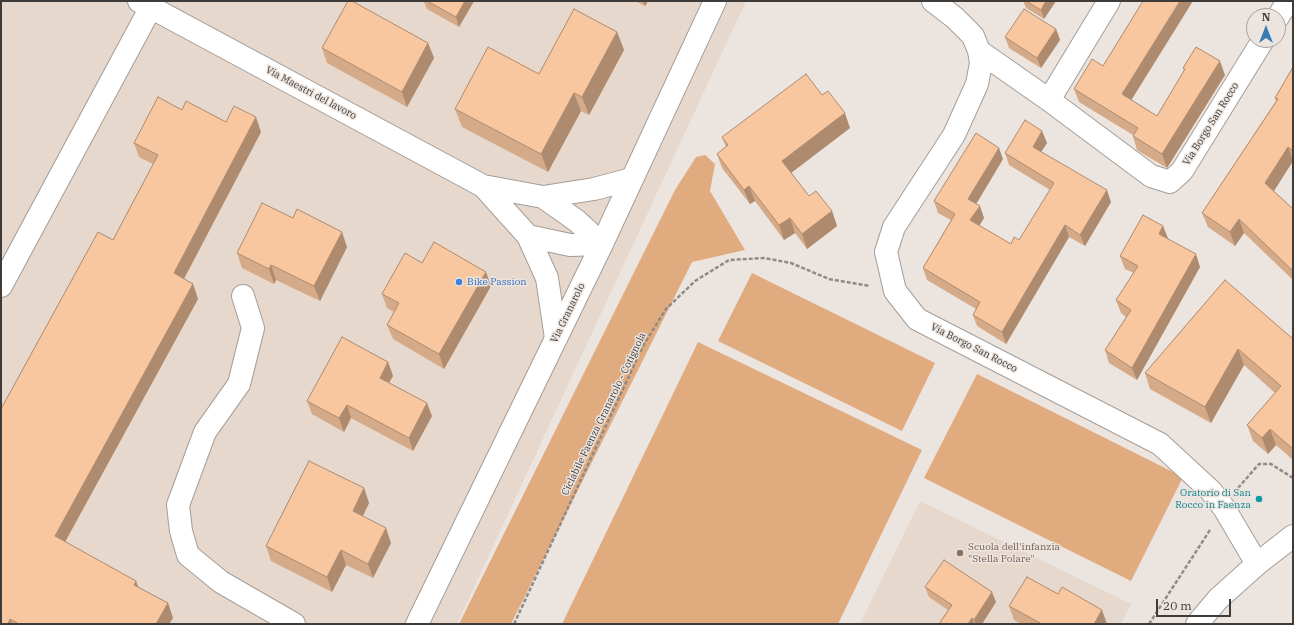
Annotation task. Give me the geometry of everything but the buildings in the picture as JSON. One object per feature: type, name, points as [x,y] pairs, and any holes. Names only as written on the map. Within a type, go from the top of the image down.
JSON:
[{"type":"street","name":"Via Granarolo","points":[[417,624],[602,244],[715,1]]},
{"type":"street","name":"Via Borgo San Rocco","points":[[933,1],[955,18],[973,36],[979,50],[981,63],[977,84],[954,135],[894,227],[886,252],[894,291],[918,319],[1160,444],[1211,491],[1224,508],[1257,564]]},
{"type":"street","points":[[1049,100],[1109,1]]},
{"type":"street","name":"Via Maestri del lavoro","points":[[145,4],[483,186],[543,197],[594,189],[632,179]]},
{"type":"street","points":[[1,286],[145,4]]},
{"type":"street","name":"Via Borgo San Rocco","points":[[979,50],[1151,176],[1170,182],[1182,171],[1259,48]]},
{"type":"street","name":"Via Maestri del lavoro","points":[[483,186],[528,236],[547,278],[556,338]]},
{"type":"street","name":"Via Maestri del lavoro","points":[[543,197],[577,221],[602,244]]},
{"type":"street","points":[[528,236],[570,245],[602,244]]},
{"type":"street","points":[[243,296],[253,328],[238,384],[205,432],[178,505],[181,531],[188,555],[221,582],[294,624]]},
{"type":"street","points":[[1197,624],[1218,600],[1257,564],[1293,536]]},
{"type":"path","name":"Ciclabile Faenza Granarolo - Cotignola","points":[[514,624],[643,346],[666,309],[695,281],[730,260],[764,258],[791,263],[829,279],[894,291]]},
{"type":"path","points":[[1149,624],[1241,483],[1259,464],[1271,464],[1293,478]]},
{"type":"shaded area","points":[[1,1],[746,1],[457,624],[1,624]]},
{"type":"shaded area","points":[[705,155],[715,164],[710,191],[745,250],[692,262],[511,624],[459,624],[675,190],[696,157]]},
{"type":"shaded area","points":[[752,273],[935,363],[902,431],[718,341]]},
{"type":"shaded area","points":[[698,342],[922,450],[838,624],[562,624]]},
{"type":"shaded area","points":[[977,374],[1183,477],[1131,581],[924,478]]},
{"type":"shaded area","name":"Scuola dell'infanzia \"Stella Polare\"","points":[[920,501],[1131,604],[1121,624],[860,624]]},
{"type":"place","name":"Bike Passion","points":[[459,282]]},
{"type":"place","name":"Oratorio di San Rocco in Faenza","points":[[1259,499]]},
{"type":"place","name":"Scuola dell'infanzia \"Stella Polare\"","points":[[960,553]]}]
